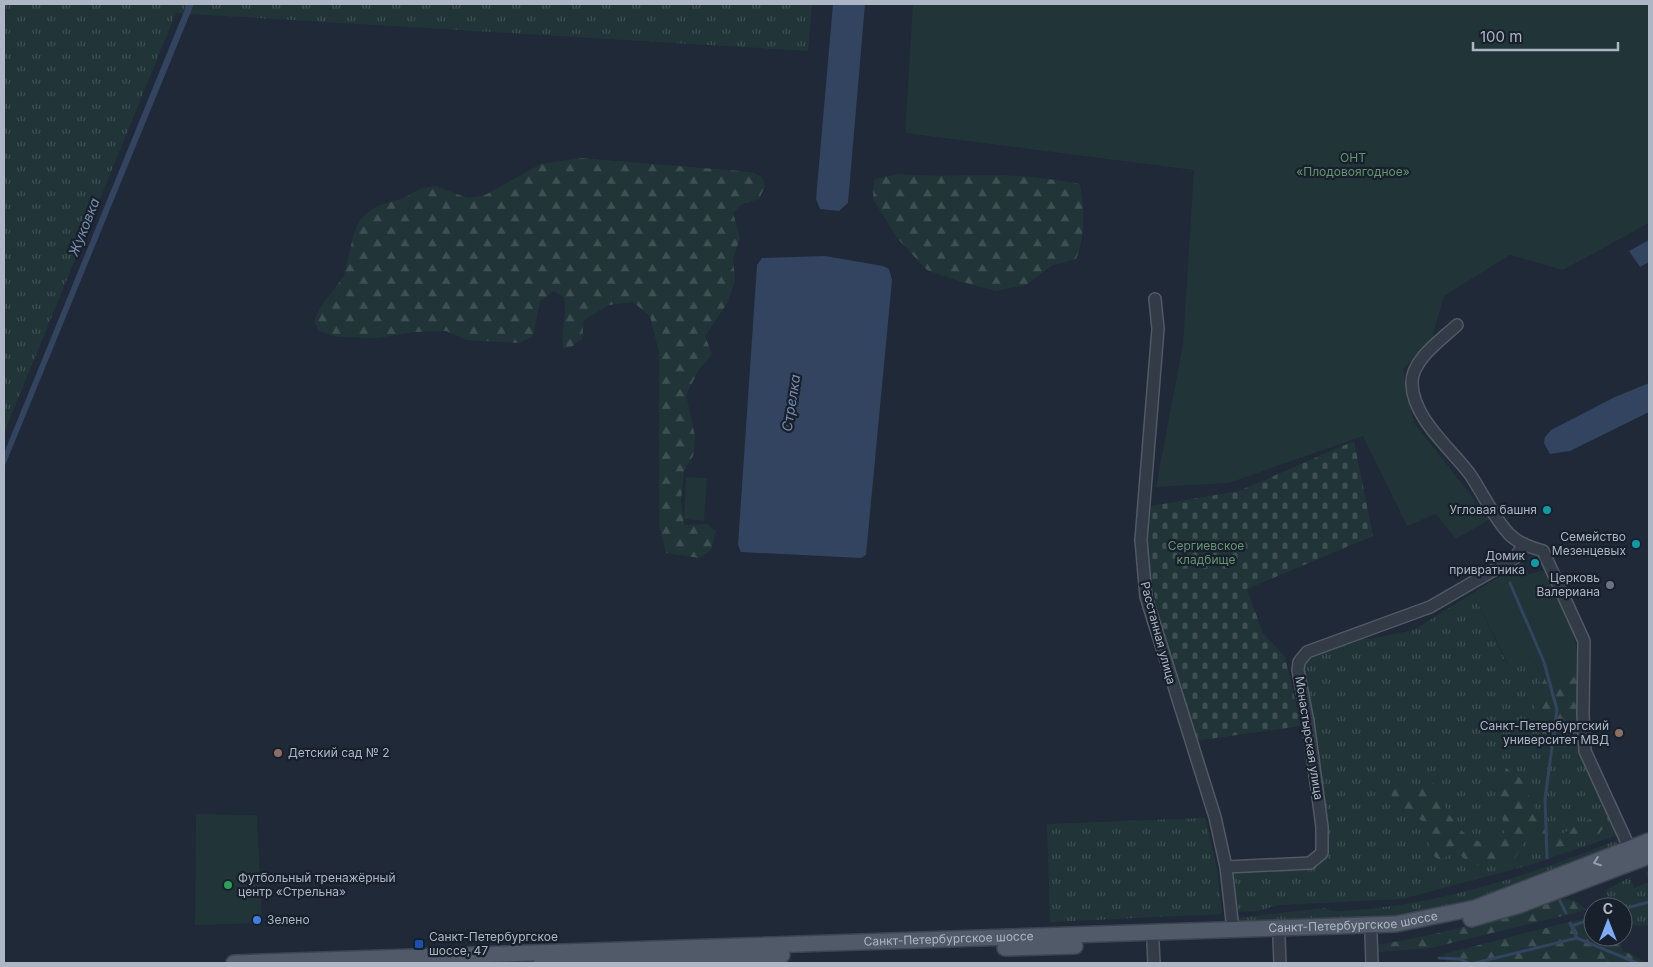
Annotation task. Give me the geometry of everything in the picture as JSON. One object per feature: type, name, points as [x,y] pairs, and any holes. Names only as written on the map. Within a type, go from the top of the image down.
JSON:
[{"type":"main road","name":"Санкт-Петербургское шоссе","points":[[234,963],[1372,925],[1446,916],[1504,898],[1649,841]]},
{"type":"main road","name":"Санкт-Петербургское шоссе","points":[[541,963],[1154,944],[1371,935],[1420,931],[1493,914],[1649,856]]},
{"type":"street","name":"Расстанная улица","points":[[1155,299],[1158,338],[1142,524],[1142,573],[1146,597],[1215,817],[1226,867],[1233,930]]},
{"type":"street","points":[[1457,325],[1416,367],[1412,383],[1415,398],[1435,434],[1469,473],[1508,533],[1524,544],[1544,551],[1584,641],[1583,715],[1585,751],[1630,849]]},
{"type":"street","name":"Монастырская улица","points":[[1226,867],[1310,863],[1322,853],[1322,828],[1308,722],[1298,676],[1302,657],[1307,652],[1430,607],[1515,558],[1524,544]]},
{"type":"street","points":[[1371,935],[1372,963]]},
{"type":"street","points":[[1279,938],[1280,963]]},
{"type":"street","points":[[1154,944],[1154,963]]},
{"type":"green space","points":[[4,4],[812,4],[808,51],[176,13],[4,433]]},
{"type":"green space","name":"ОНТ «Плодовоягодное»","points":[[913,4],[1649,4],[1649,223],[1563,270],[1510,255],[1444,296],[1432,338],[1403,369],[1414,423],[1490,519],[1456,539],[1436,514],[1407,526],[1363,436],[1229,483],[1156,487],[1183,344],[1194,170],[905,133]]},
{"type":"green space","points":[[580,158],[751,172],[762,177],[765,186],[759,199],[742,204],[733,213],[740,238],[733,259],[735,280],[728,302],[705,336],[712,354],[699,369],[686,395],[695,436],[693,456],[684,471],[681,500],[684,525],[707,524],[716,531],[711,550],[699,558],[666,553],[659,526],[659,352],[650,316],[633,302],[609,305],[584,320],[582,339],[570,348],[563,348],[562,341],[565,310],[564,297],[554,291],[540,301],[533,336],[519,343],[467,340],[446,331],[414,332],[377,338],[338,337],[319,331],[314,321],[321,306],[344,276],[354,233],[361,218],[377,206],[404,198],[420,189],[435,186],[468,198],[485,195],[541,164]]},
{"type":"green space","points":[[899,174],[1014,176],[1080,184],[1083,231],[1076,259],[1051,266],[1026,285],[996,291],[927,270],[898,239],[873,199],[874,179]]},
{"type":"green space","name":"Сергиевское кладбище","points":[[1354,441],[1373,536],[1247,589],[1263,633],[1285,657],[1301,726],[1195,741],[1169,655],[1154,594],[1150,564],[1149,534],[1151,506],[1239,491]]},
{"type":"green space","points":[[686,477],[707,478],[704,521],[684,519]]},
{"type":"green space","points":[[1523,562],[1529,574],[1546,570],[1571,626],[1579,659],[1548,685],[1531,656],[1508,664],[1473,593]]},
{"type":"green space","points":[[1473,593],[1507,664],[1531,656],[1539,671],[1536,673],[1542,686],[1535,698],[1543,723],[1545,745],[1551,755],[1558,746],[1574,734],[1618,835],[1530,865],[1402,899],[1280,905],[1257,911],[1235,912],[1230,872],[1311,865],[1327,851],[1302,674],[1304,664],[1309,656],[1353,638],[1370,639],[1414,630]],"holes":[[[1433,783],[1452,821],[1462,830],[1429,835],[1428,824],[1392,804],[1391,789],[1410,789]],[[1497,788],[1535,811],[1537,816],[1504,823]]]},
{"type":"green space","points":[[1573,661],[1581,666],[1578,738],[1555,753],[1550,753],[1539,734],[1543,723],[1534,712],[1535,698],[1541,686],[1536,673],[1557,662]]},
{"type":"green space","points":[[1506,768],[1522,779],[1542,827],[1552,838],[1594,818],[1604,823],[1603,829],[1595,837],[1554,849],[1542,846],[1528,834],[1513,862],[1490,860],[1471,867],[1458,852],[1439,860],[1429,852],[1428,824],[1392,804],[1391,788],[1410,789],[1433,783],[1448,813],[1463,832],[1472,839],[1482,842],[1493,841],[1505,832],[1497,789]]},
{"type":"green space","name":"Футбольный тренажёрный центр «Стрельна»","points":[[196,814],[257,815],[262,923],[195,925]]},
{"type":"green space","points":[[1205,818],[1217,869],[1222,914],[1050,922],[1047,824]]},
{"type":"green space","points":[[1620,839],[1624,846],[1500,895],[1403,917],[1239,923],[1237,918],[1325,908],[1331,911],[1368,909],[1442,897],[1515,877]]},
{"type":"green space","points":[[1649,871],[1649,882],[1646,872]]},
{"type":"green space","points":[[1630,877],[1634,888],[1649,882],[1649,925],[1638,926],[1633,924],[1633,897],[1607,897],[1606,890]]},
{"type":"green space","points":[[1557,900],[1575,901],[1583,907],[1583,911],[1431,948],[1378,952],[1377,945],[1451,930]]},
{"type":"green space","points":[[1583,919],[1583,947],[1622,947],[1622,950],[1648,963],[1446,963],[1444,954]]},
{"type":"water","points":[[187,4],[194,4],[4,468],[4,453]]},
{"type":"water","points":[[833,4],[865,4],[848,203],[839,211],[820,209],[816,199]]},
{"type":"water","points":[[1649,240],[1649,262],[1640,267],[1629,251]]},
{"type":"water","name":"Стрелка","points":[[825,256],[883,266],[889,269],[892,280],[866,555],[861,558],[741,552],[738,545],[757,265],[762,258]]},
{"type":"water","points":[[1649,383],[1649,412],[1570,451],[1550,454],[1544,443],[1545,437],[1551,430],[1615,397]]},
{"type":"waterway","points":[[1510,583],[1544,662],[1557,710],[1545,799],[1547,858]]},
{"type":"waterway","points":[[1560,901],[1566,913]]},
{"type":"waterway","points":[[1633,906],[1649,902]]},
{"type":"waterway","points":[[1571,926],[1583,922]]},
{"type":"waterway","points":[[1570,923],[1577,938],[1637,963]]},
{"type":"waterway","points":[[1475,963],[1577,938]]},
{"type":"waterway","points":[[1439,958],[1460,959],[1468,963]]},
{"type":"place","name":"Угловая башня","points":[[1547,510]]},
{"type":"place","name":"Семейство Мезенцевых","points":[[1636,544]]},
{"type":"place","name":"Домик привратника","points":[[1535,563]]},
{"type":"place","name":"Церковь Валериана","points":[[1610,585]]},
{"type":"place","name":"Санкт-Петербургский университет МВД","points":[[1619,733]]},
{"type":"place","name":"Детский сад № 2","points":[[278,753]]},
{"type":"place","name":"Футбольный тренажёрный центр «Стрельна»","points":[[228,885]]},
{"type":"place","name":"Зелено","points":[[257,920]]},
{"type":"place","name":"Санкт-Петербургское шоссе, 47","points":[[419,944]]},
{"type":"water label","name":"Жуковка","points":[[84,227]]}]
